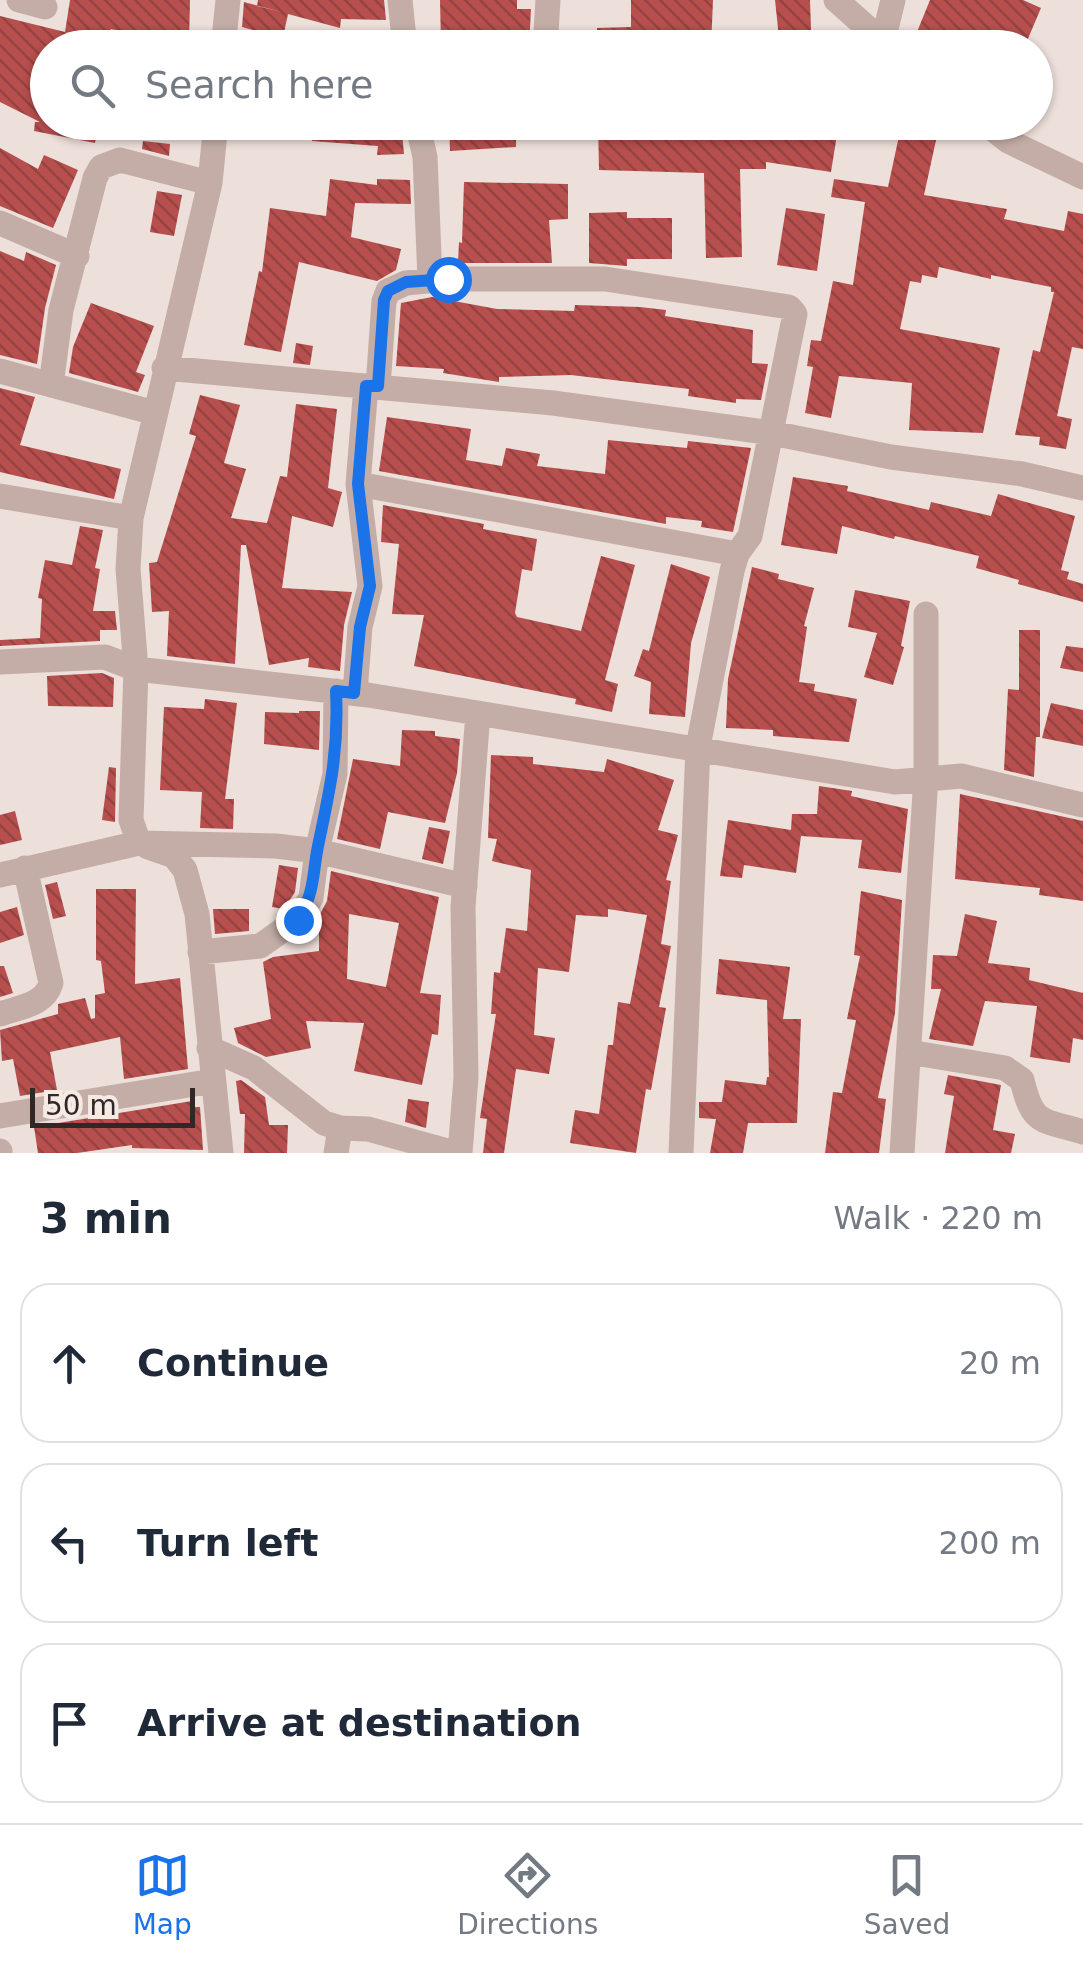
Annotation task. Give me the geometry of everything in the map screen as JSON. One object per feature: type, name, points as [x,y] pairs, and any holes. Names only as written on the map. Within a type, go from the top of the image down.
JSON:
[{"type":"street","points":[[19,0],[45,7]]},
{"type":"street","points":[[226,30],[228,0]]},
{"type":"street","points":[[400,0],[404,30]]},
{"type":"street","points":[[546,30],[548,0]]},
{"type":"street","points":[[836,0],[863,30]]},
{"type":"street","points":[[878,30],[893,0]]},
{"type":"street","points":[[138,843],[131,820],[136,669],[128,570],[131,518],[210,183],[214,140]]},
{"type":"street","points":[[421,140],[430,280]]},
{"type":"street","points":[[1007,140],[1083,177]]},
{"type":"street","points":[[51,385],[61,310],[94,178],[101,167],[120,160],[210,183]]},
{"type":"street","points":[[0,223],[77,256]]},
{"type":"street","points":[[200,952],[260,946],[298,920],[311,898],[345,692],[370,586],[358,484],[388,291],[406,282],[430,280],[605,279],[790,307],[795,314],[794,324],[772,433],[750,536],[737,554],[698,748],[682,1153]]},
{"type":"street","points":[[164,368],[554,403],[772,433],[891,458],[1022,474],[1083,488]]},
{"type":"street","points":[[0,371],[154,412]]},
{"type":"street","points":[[358,484],[737,554]]},
{"type":"street","points":[[0,496],[131,518]]},
{"type":"street","points":[[902,1153],[926,777],[926,614]]},
{"type":"street","points":[[0,662],[105,656],[136,669],[345,692],[895,782],[962,776],[1083,805]]},
{"type":"street","points":[[209,1048],[254,1068],[324,1122],[338,1140],[368,1129],[458,1153],[466,1076],[465,886],[478,713]]},
{"type":"street","points":[[138,843],[174,856],[185,870],[196,914],[221,1153]]},
{"type":"street","points":[[0,1014],[40,1001],[51,983],[12,872],[138,843],[276,846],[465,886]]},
{"type":"street","points":[[909,1052],[1005,1068],[1022,1080],[1028,1108],[1037,1118],[1083,1132]]},
{"type":"street","points":[[0,1116],[212,1081]]},
{"type":"building","points":[[70,0],[190,0],[189,30],[65,30]]},
{"type":"building","points":[[258,0],[384,0],[386,20],[341,19],[340,28],[288,14],[285,30],[252,30],[242,27],[244,2],[257,5]]},
{"type":"building","points":[[440,0],[517,0],[517,9],[531,9],[530,30],[441,30]]},
{"type":"building","points":[[631,0],[713,0],[712,30],[597,30],[631,27]]},
{"type":"building","points":[[775,0],[810,0],[811,30],[778,30]]},
{"type":"building","points":[[930,0],[1023,0],[1041,8],[1032,30],[918,30]]},
{"type":"building","points":[[0,16],[57,30],[30,30],[30,117],[0,102]]},
{"type":"building","points":[[403,140],[404,154],[377,155],[378,146],[312,141]]},
{"type":"building","points":[[450,140],[516,140],[516,147],[450,151]]},
{"type":"building","points":[[598,140],[836,140],[831,172],[766,162],[766,169],[740,169],[742,257],[706,258],[704,173],[599,170]]},
{"type":"building","points":[[898,140],[936,140],[924,195],[1007,209],[1004,219],[1064,231],[1068,211],[1083,214],[1083,349],[1072,347],[1057,416],[1072,419],[1066,449],[1039,445],[1040,437],[1015,435],[1033,350],[1040,352],[1054,292],[1051,287],[939,267],[937,278],[922,275],[921,283],[910,281],[900,329],[1000,348],[983,433],[909,430],[912,383],[839,376],[831,418],[805,413],[813,367],[807,366],[811,340],[821,341],[833,281],[853,285],[865,202],[831,197],[834,179],[888,187]]},
{"type":"building","points":[[143,141],[170,144],[169,156],[142,149]]},
{"type":"building","points":[[0,148],[38,169],[44,155],[78,170],[53,228],[0,206]]},
{"type":"building","points":[[330,179],[377,185],[377,179],[410,180],[411,204],[355,203],[351,237],[401,249],[396,270],[377,281],[299,262],[281,352],[244,345],[259,271],[262,272],[270,208],[326,216]]},
{"type":"building","points":[[464,182],[568,184],[568,219],[549,220],[552,263],[458,263]]},
{"type":"building","points":[[157,191],[182,195],[174,236],[150,232]]},
{"type":"building","points":[[786,208],[825,214],[817,271],[777,265]]},
{"type":"building","points":[[627,212],[627,218],[672,218],[672,259],[627,259],[627,266],[589,263],[589,213]]},
{"type":"building","points":[[0,251],[24,261],[26,252],[56,265],[37,364],[0,355]]},
{"type":"building","points":[[432,297],[497,309],[574,311],[575,305],[640,307],[666,310],[665,316],[753,330],[752,363],[768,364],[761,400],[736,399],[736,403],[688,396],[689,389],[571,375],[499,377],[499,382],[443,373],[444,369],[396,366],[401,303]]},
{"type":"building","points":[[91,303],[154,326],[136,372],[145,375],[138,392],[69,373],[73,347]]},
{"type":"building","points":[[296,343],[313,346],[310,365],[293,363]]},
{"type":"building","points":[[0,388],[35,397],[20,445],[121,469],[114,499],[0,472]]},
{"type":"building","points":[[200,395],[240,405],[224,463],[246,469],[231,518],[267,523],[280,476],[287,477],[296,404],[337,409],[328,488],[342,492],[333,527],[292,516],[282,588],[352,592],[340,671],[308,667],[309,658],[269,665],[246,545],[241,545],[235,664],[167,656],[169,611],[152,612],[149,563],[157,562],[196,436],[189,434]]},
{"type":"building","points":[[387,417],[471,429],[466,460],[502,466],[506,448],[540,454],[537,466],[605,474],[608,440],[687,448],[688,441],[751,448],[733,532],[701,527],[702,521],[666,517],[666,524],[379,471]]},
{"type":"building","points":[[793,477],[848,486],[847,491],[929,510],[931,502],[991,516],[998,494],[1075,516],[1061,570],[1069,572],[1067,579],[1083,584],[1083,602],[976,568],[979,556],[895,536],[894,539],[842,526],[837,554],[781,545]]},
{"type":"building","points":[[383,505],[484,524],[483,529],[537,539],[532,571],[522,569],[517,617],[581,631],[601,556],[635,565],[605,680],[618,684],[612,712],[575,704],[576,699],[414,666],[424,615],[392,614],[399,544],[381,542]]},
{"type":"building","points":[[80,526],[103,530],[95,568],[100,569],[93,611],[115,611],[117,630],[100,630],[100,641],[0,646],[0,640],[40,638],[42,599],[38,598],[45,560],[72,565]]},
{"type":"building","points":[[671,564],[710,577],[691,643],[685,717],[649,714],[651,682],[634,676],[643,649],[649,651]]},
{"type":"building","points":[[752,567],[779,574],[778,579],[814,588],[804,626],[807,627],[799,682],[815,684],[814,691],[857,699],[849,742],[773,736],[773,730],[726,728],[728,679]]},
{"type":"building","points":[[855,590],[910,601],[901,646],[904,647],[893,685],[864,677],[877,633],[848,627]]},
{"type":"building","points":[[1019,630],[1040,630],[1040,737],[1036,737],[1034,777],[1004,770],[1008,689],[1019,690]]},
{"type":"building","points":[[1066,646],[1083,648],[1083,672],[1060,668]]},
{"type":"building","points":[[102,673],[114,678],[113,707],[48,706],[47,676]]},
{"type":"building","points":[[205,699],[237,703],[225,799],[234,799],[233,829],[200,828],[202,792],[160,790],[164,707],[204,709]]},
{"type":"building","points":[[1051,703],[1083,710],[1083,746],[1042,738]]},
{"type":"building","points":[[320,711],[319,750],[264,744],[265,712]]},
{"type":"building","points":[[402,730],[435,731],[435,736],[460,739],[457,773],[445,823],[388,812],[380,849],[337,839],[353,759],[400,766]]},
{"type":"building","points":[[491,755],[533,757],[533,764],[604,772],[607,759],[674,780],[658,830],[678,835],[666,880],[671,881],[661,944],[671,946],[659,1007],[666,1008],[651,1090],[646,1089],[636,1153],[570,1143],[575,1110],[599,1114],[618,1002],[630,1004],[647,915],[608,909],[608,917],[576,915],[569,972],[538,968],[534,1035],[555,1038],[549,1074],[516,1069],[504,1153],[483,1153],[487,1119],[480,1118],[496,1014],[491,1014],[494,972],[500,973],[506,928],[527,931],[531,870],[492,861],[497,839],[488,838]]},
{"type":"building","points":[[109,767],[116,768],[115,822],[102,820]]},
{"type":"building","points":[[819,786],[852,791],[851,796],[908,809],[901,873],[858,868],[862,840],[801,836],[796,873],[744,865],[742,878],[720,876],[728,820],[791,830],[792,814],[817,814]]},
{"type":"building","points":[[960,794],[1083,821],[1083,901],[1039,895],[1040,888],[955,879]]},
{"type":"building","points":[[15,811],[22,840],[0,845],[0,815]]},
{"type":"building","points":[[429,827],[450,831],[443,864],[422,859]]},
{"type":"building","points":[[279,865],[298,868],[295,892],[284,909],[272,907]]},
{"type":"building","points":[[331,871],[439,897],[420,993],[441,995],[438,1035],[432,1034],[422,1085],[354,1071],[364,1023],[306,1021],[311,1048],[266,1057],[238,1043],[234,1028],[271,1019],[263,962],[319,951],[319,916],[327,901]],"holes":[[[349,914],[399,923],[386,987],[347,979]]]},
{"type":"building","points":[[57,882],[66,916],[53,919],[45,885]]},
{"type":"building","points":[[96,889],[136,889],[135,984],[180,978],[188,1069],[124,1079],[120,1037],[50,1052],[57,1090],[20,1096],[13,1059],[2,1061],[0,1030],[58,1014],[58,1004],[85,998],[91,1019],[95,1018],[95,995],[105,993],[101,961],[96,960]]},
{"type":"building","points":[[861,891],[902,900],[895,1013],[878,1098],[886,1099],[879,1153],[825,1153],[833,1092],[842,1093],[856,1020],[847,1019],[860,956],[854,955]]},
{"type":"building","points":[[17,907],[24,935],[0,943],[0,912]]},
{"type":"building","points":[[213,909],[249,909],[249,931],[215,934]]},
{"type":"building","points":[[965,914],[997,921],[988,963],[1030,968],[1029,980],[1083,993],[1083,1040],[1073,1038],[1070,1063],[1030,1057],[1037,1006],[985,1001],[973,1046],[929,1039],[941,989],[931,989],[933,955],[957,956]]},
{"type":"building","points":[[719,959],[790,967],[783,1019],[801,1019],[797,1123],[748,1123],[743,1153],[710,1153],[716,1119],[699,1118],[699,1102],[722,1102],[725,1080],[766,1085],[767,1000],[716,994]]},
{"type":"building","points":[[0,966],[4,966],[13,993],[0,997]]},
{"type":"building","points":[[948,1075],[1001,1085],[993,1130],[1015,1134],[1011,1153],[945,1153],[954,1096],[944,1094]]},
{"type":"building","points":[[241,1080],[265,1097],[269,1125],[288,1125],[287,1153],[244,1153],[245,1114],[240,1114],[236,1081]]},
{"type":"building","points":[[408,1099],[429,1102],[426,1128],[405,1122]]},
{"type":"building","points":[[192,1101],[192,1107],[200,1107],[203,1150],[132,1145],[77,1153],[38,1153],[34,1127]]},
{"type":"route","points":[[298,920],[311,898],[334,774],[336,691],[354,693],[360,627],[370,586],[358,484],[366,386],[378,386],[384,300],[388,291],[406,282],[448,279]]}]
